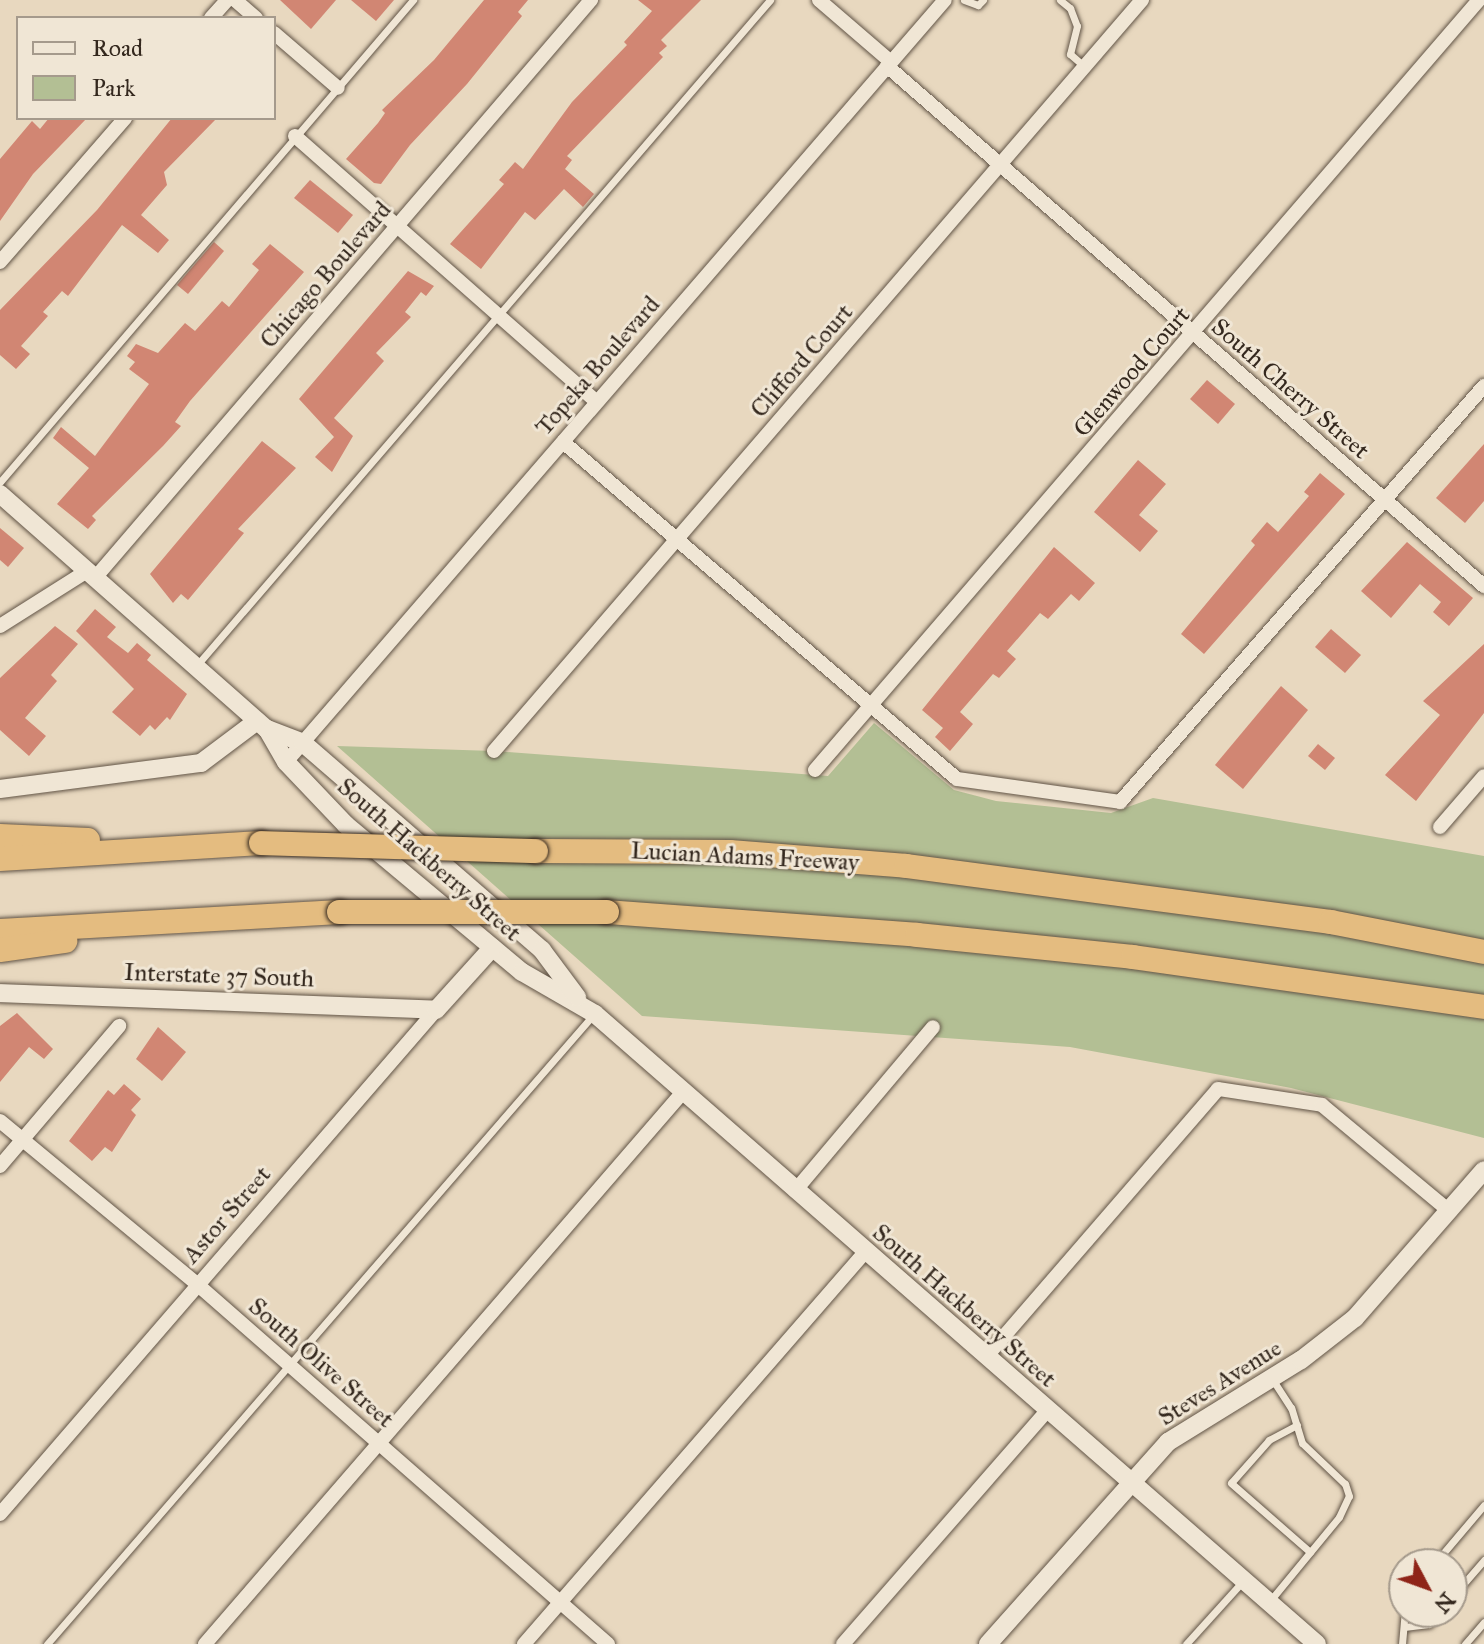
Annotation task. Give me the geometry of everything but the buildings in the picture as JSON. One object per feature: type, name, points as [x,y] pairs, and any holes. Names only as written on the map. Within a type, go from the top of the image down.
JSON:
[{"type":"highway","points":[[0,836],[202,847]]},
{"type":"highway","name":"Lucian Adams Freeway","points":[[0,859],[261,843],[536,851],[730,852],[906,866],[1316,920],[1484,952]]},
{"type":"highway","points":[[0,931],[339,912],[607,912],[917,935],[1133,957],[1484,1007]]},
{"type":"highway","points":[[0,950],[234,916]]},
{"type":"main road","name":"South Hackberry Street","points":[[0,494],[262,725],[286,762],[346,825],[522,972],[588,1008]]},
{"type":"main road","name":"South Hackberry Street","points":[[262,725],[303,743],[542,950],[588,1008],[1317,1644]]},
{"type":"main road","points":[[0,789],[201,763],[262,725]]},
{"type":"main road","name":"Astor Street","points":[[436,1010],[492,948]]},
{"type":"main road","name":"Interstate 37 South","points":[[0,993],[436,1010]]},
{"type":"main road","name":"Steves Avenue","points":[[988,1644],[1168,1442],[1271,1377],[1355,1318],[1484,1170]]},
{"type":"street","points":[[213,16],[227,0]]},
{"type":"street","points":[[235,0],[254,16]]},
{"type":"street","name":"Chicago Boulevard","points":[[0,626],[91,575],[591,0]]},
{"type":"street","name":"South Cherry Street","points":[[819,0],[1000,166],[1484,586]]},
{"type":"street","name":"Topeka Boulevard","points":[[286,762],[945,0]]},
{"type":"street","name":"Clifford Court","points":[[494,751],[1142,0]]},
{"type":"street","name":"Glenwood Court","points":[[815,770],[872,708],[1479,0]]},
{"type":"street","points":[[276,35],[338,88]]},
{"type":"street","points":[[0,262],[123,120]]},
{"type":"street","points":[[295,136],[597,402]]},
{"type":"street","points":[[563,442],[675,541],[957,779],[979,787],[1120,802],[1484,386]]},
{"type":"street","points":[[1440,827],[1484,776]]},
{"type":"street","name":"Astor Street","points":[[0,1514],[436,1010]]},
{"type":"street","points":[[0,1166],[119,1026]]},
{"type":"street","points":[[795,1191],[933,1027]]},
{"type":"street","points":[[986,1357],[1218,1089],[1322,1105],[1449,1211]]},
{"type":"street","points":[[205,1644],[683,1092]]},
{"type":"street","name":"South Olive Street","points":[[0,1121],[198,1285],[608,1644]]},
{"type":"street","points":[[524,1644],[866,1251]]},
{"type":"street","points":[[843,1644],[1047,1411]]},
{"type":"lane","points":[[0,482],[413,0]]},
{"type":"lane","points":[[196,667],[770,0]]},
{"type":"lane","points":[[964,0],[978,5],[983,0]]},
{"type":"lane","points":[[1060,0],[1070,8],[1077,26],[1070,54],[1085,67]]},
{"type":"lane","points":[[47,1644],[289,1364],[588,1008]]},
{"type":"lane","points":[[1268,1603],[1310,1552],[1349,1496],[1345,1484],[1302,1443],[1297,1425],[1271,1377]]},
{"type":"lane","points":[[1297,1425],[1269,1440],[1231,1483],[1310,1552]]},
{"type":"lane","points":[[1448,1548],[1484,1505]]},
{"type":"lane","points":[[1468,1578],[1484,1560]]},
{"type":"lane","points":[[1186,1644],[1243,1581]]},
{"type":"lane","points":[[1465,1644],[1484,1622]]},
{"type":"green space","points":[[874,723],[954,790],[996,801],[1111,813],[1153,798],[1484,856],[1484,1138],[1291,1088],[1070,1047],[642,1016],[337,746],[494,751],[828,776]]}]
